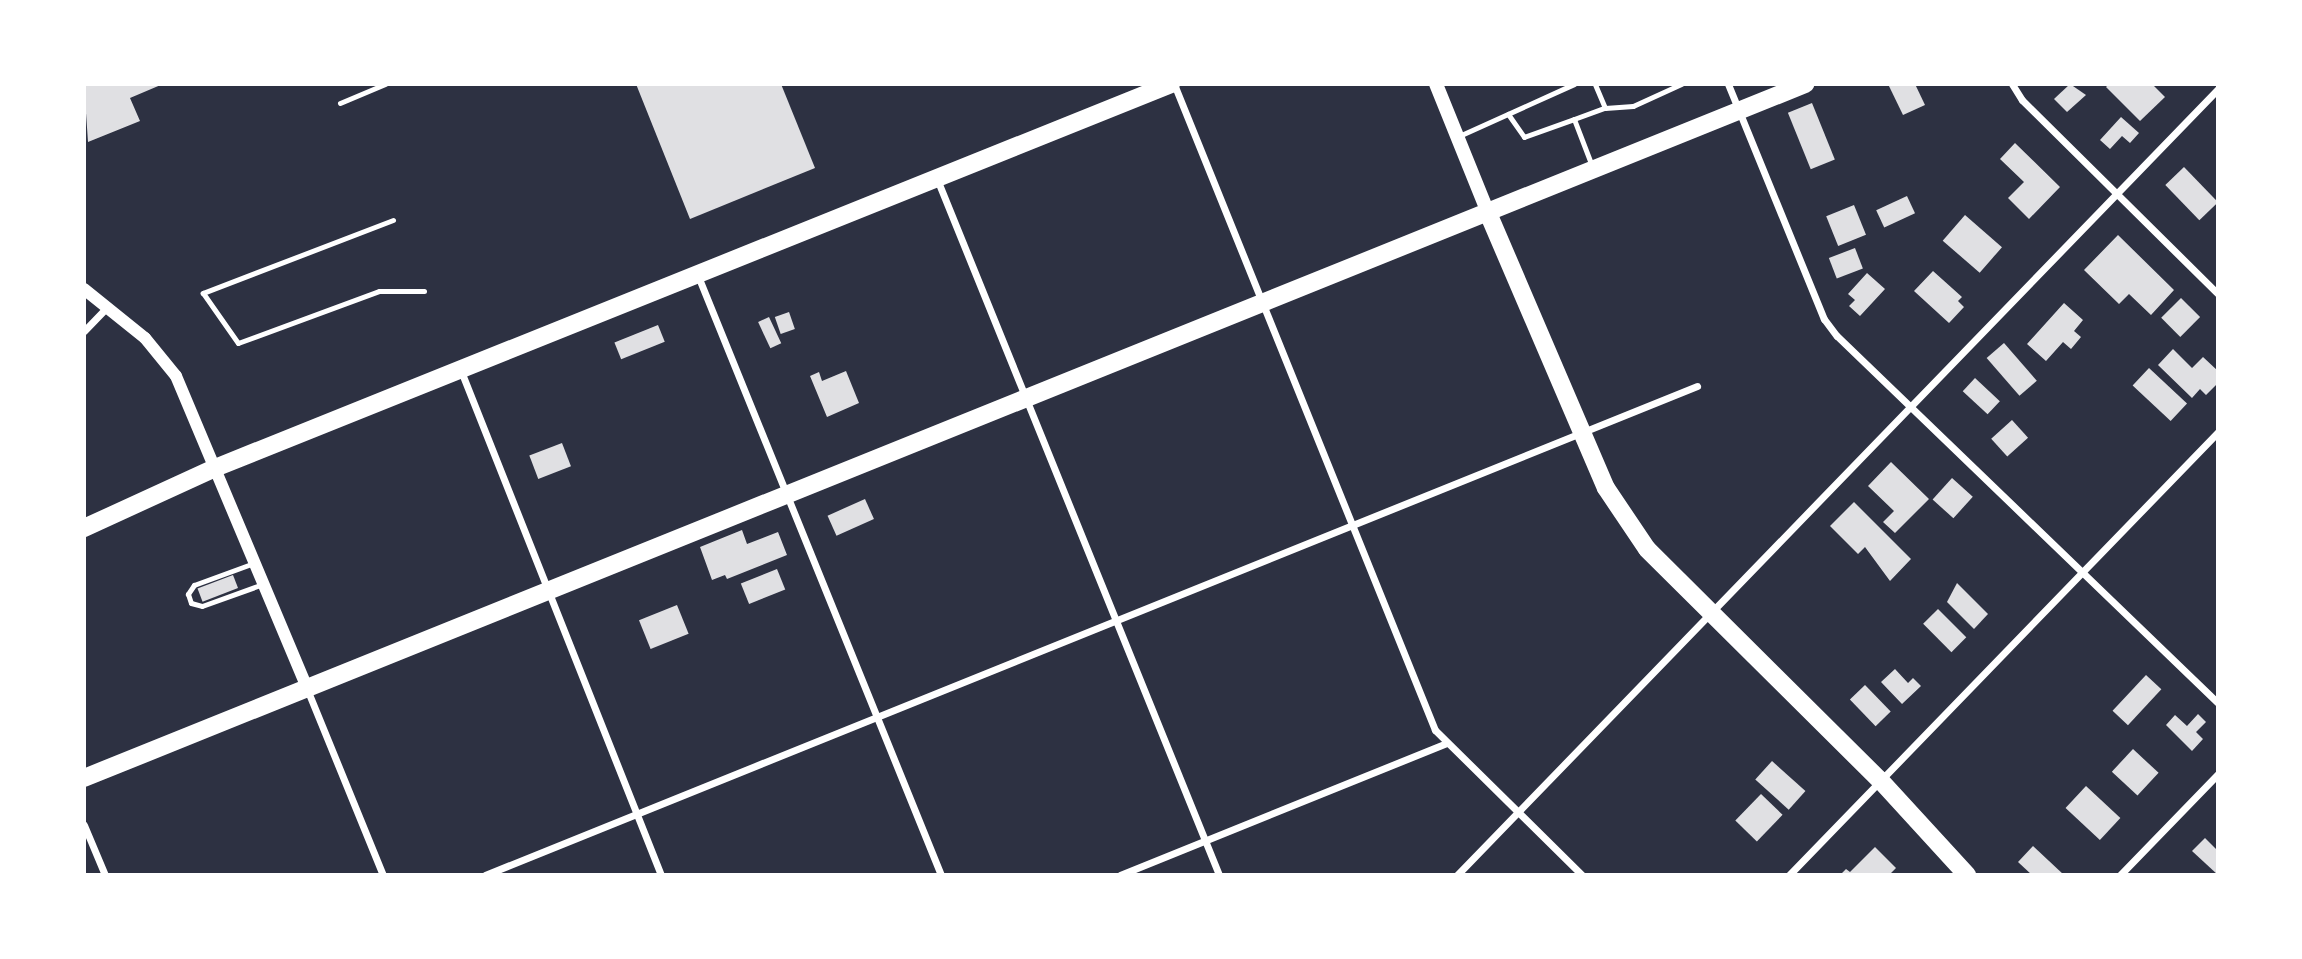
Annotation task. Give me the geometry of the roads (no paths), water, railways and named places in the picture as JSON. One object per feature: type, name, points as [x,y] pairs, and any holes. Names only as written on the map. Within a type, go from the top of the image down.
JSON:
[{"type":"main road","points":[[84,528],[215,468],[1173,84]]},
{"type":"main road","points":[[1436,84],[1456,138],[1580,431],[1625,518],[1663,568],[1880,780],[1967,875]]},
{"type":"main road","points":[[84,778],[1805,84]]},
{"type":"street","points":[[1173,84],[1427,712],[1447,743],[1581,875]]},
{"type":"street","points":[[1728,84],[1824,319],[2218,703]]},
{"type":"street","points":[[2012,84],[2022,100],[2218,294]]},
{"type":"street","points":[[1457,875],[2218,89]]},
{"type":"street","points":[[937,178],[1219,875]]},
{"type":"street","points":[[697,276],[941,875]]},
{"type":"street","points":[[84,289],[145,338],[176,376],[383,875]]},
{"type":"street","points":[[84,331],[107,307]]},
{"type":"street","points":[[460,371],[546,592],[662,875]]},
{"type":"street","points":[[485,875],[1697,386]]},
{"type":"street","points":[[1788,875],[2218,432]]},
{"type":"street","points":[[1120,875],[1447,743]]},
{"type":"street","points":[[2120,875],[2218,774]]},
{"type":"street","points":[[84,825],[105,875]]},
{"type":"lane","points":[[340,103],[385,84]]},
{"type":"lane","points":[[1456,138],[1574,84]]},
{"type":"lane","points":[[1595,84],[1605,108]]},
{"type":"lane","points":[[1508,114],[1524,137],[1605,108],[1633,106],[1681,84]]},
{"type":"lane","points":[[1574,119],[1594,170]]},
{"type":"lane","points":[[393,220],[203,293],[238,343],[379,291],[424,291]]},
{"type":"lane","points":[[254,563],[194,585],[188,594],[191,603],[202,606],[263,584]]}]
